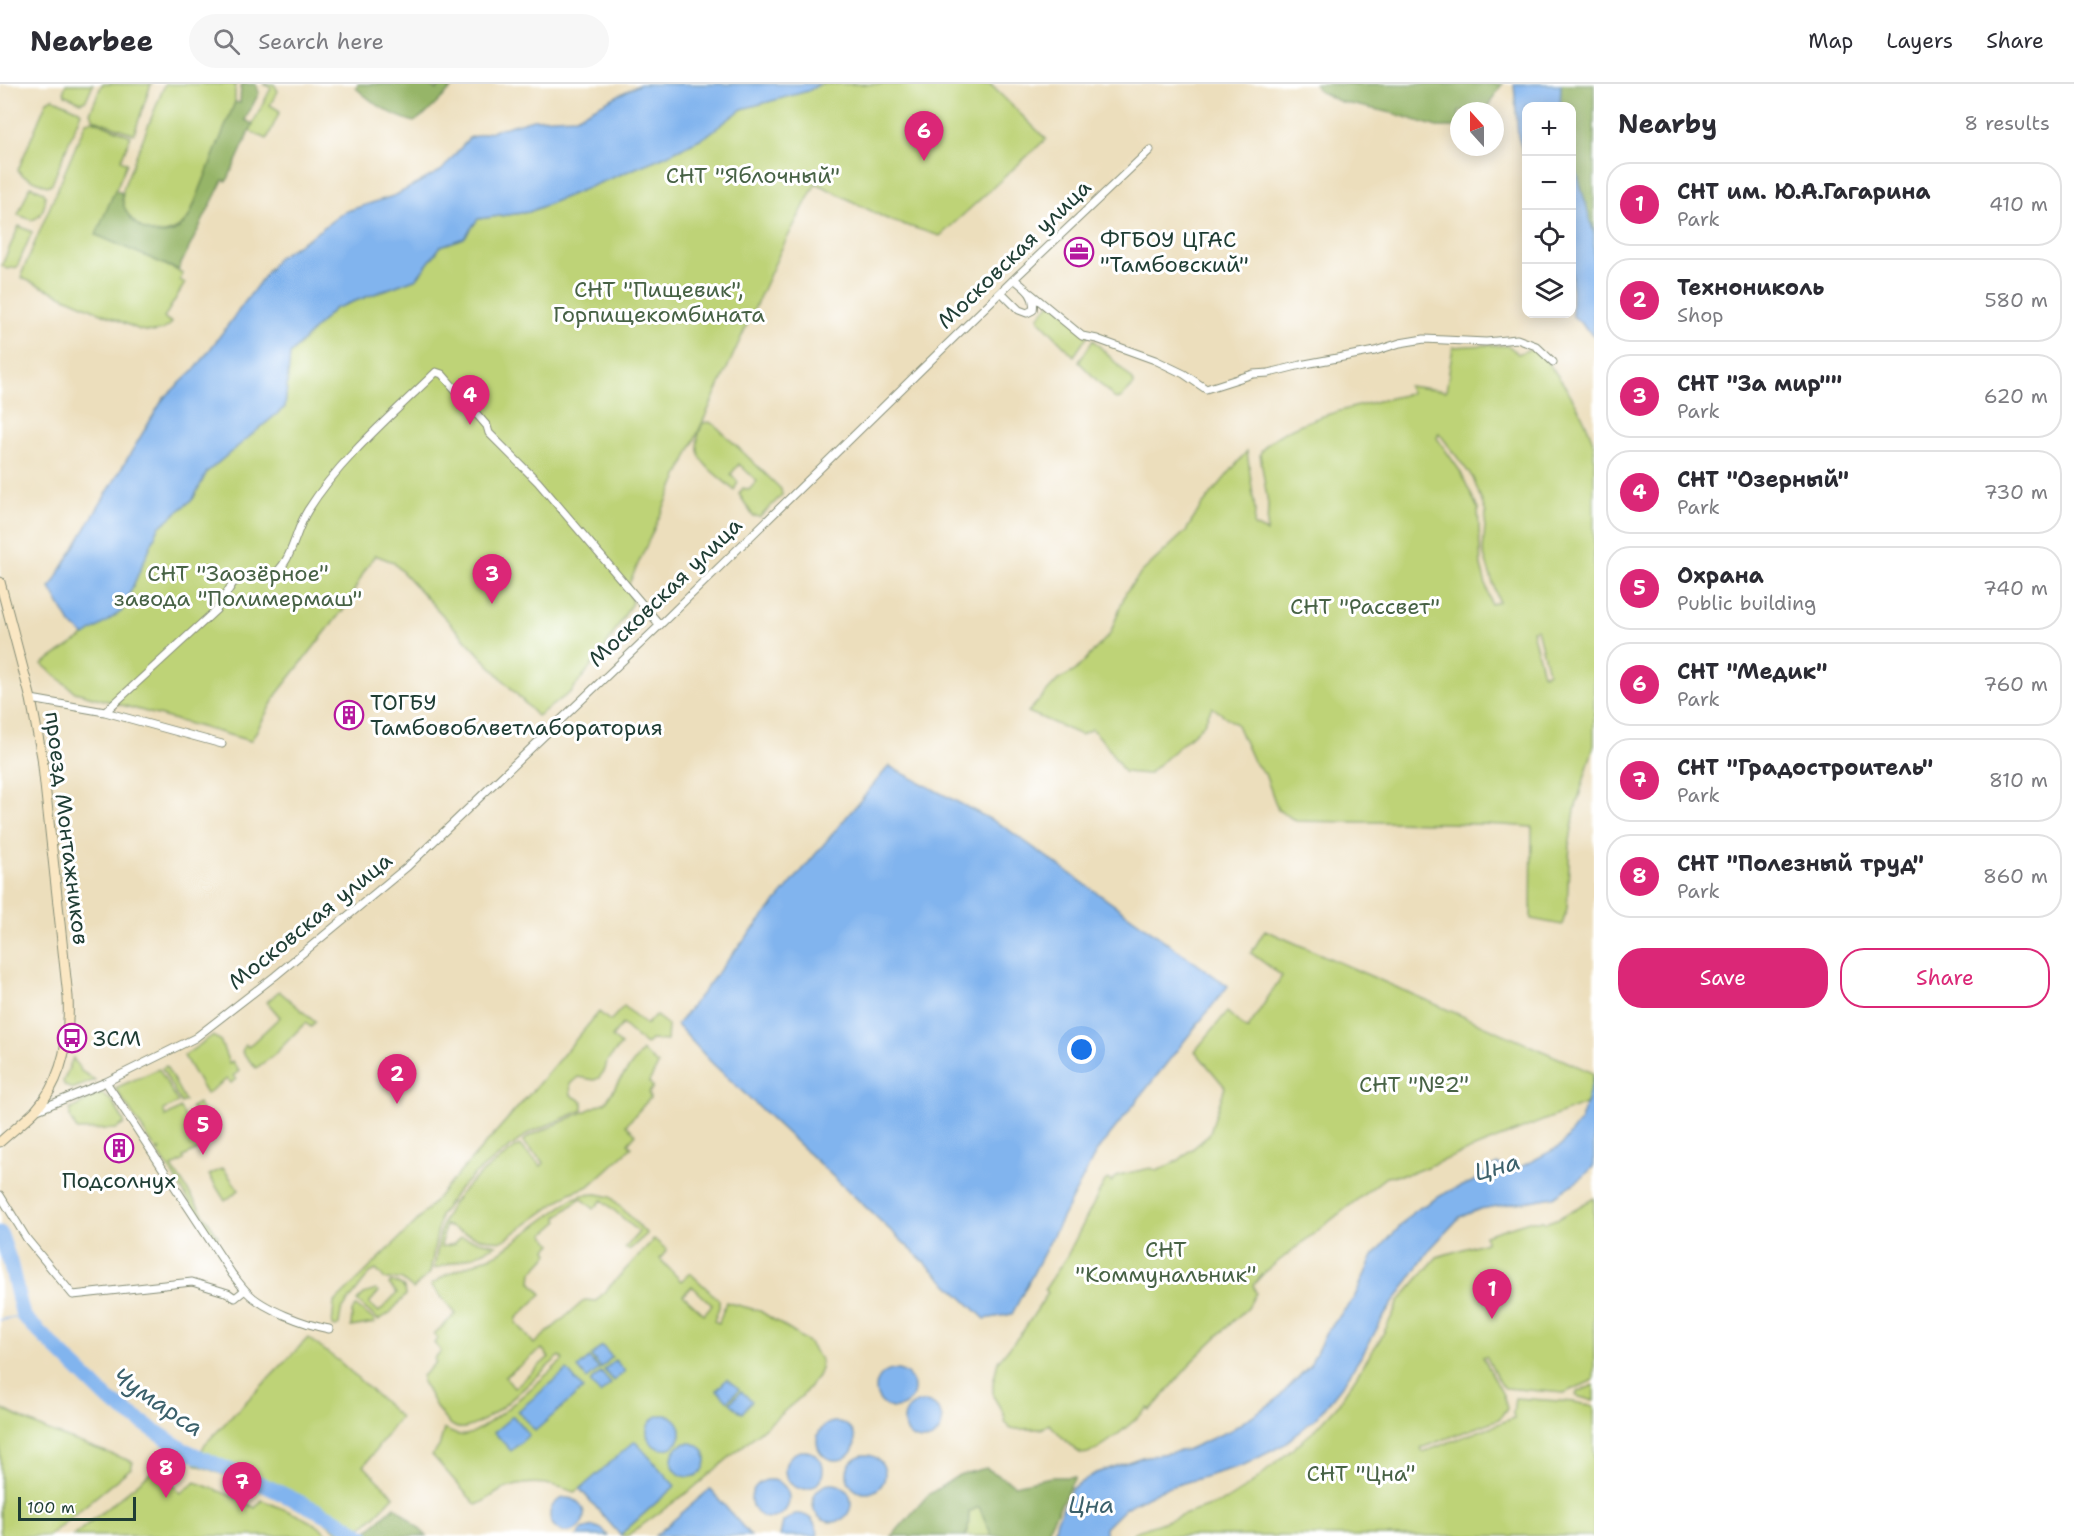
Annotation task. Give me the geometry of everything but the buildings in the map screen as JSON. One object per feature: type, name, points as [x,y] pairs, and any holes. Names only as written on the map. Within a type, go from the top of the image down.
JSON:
[{"type":"main road","name":"проезд Монтажников","points":[[0,582],[31,699],[42,757],[68,1007],[68,1036],[57,1076],[47,1096],[35,1111]]},
{"type":"main road","name":"Московская улица","points":[[0,1142],[35,1111]]},
{"type":"street","name":"Московская улица","points":[[35,1111],[106,1082],[195,1038],[275,976],[408,866],[1150,150]]},
{"type":"street","points":[[1014,279],[1082,336],[1097,339],[1155,360],[1206,389],[1253,374],[1269,373],[1424,339],[1486,342],[1517,339],[1536,346],[1553,362]]},
{"type":"street","points":[[1001,292],[1019,310],[1027,313],[1033,310],[1034,306],[1030,293]]},
{"type":"street","points":[[105,712],[216,610],[233,583],[244,577],[262,575],[271,577],[280,571],[307,512],[323,490],[362,444],[436,372],[442,374],[487,426],[489,433],[538,482],[660,625]]},
{"type":"street","points":[[31,699],[105,712],[222,744]]},
{"type":"street","points":[[106,1082],[225,1264],[245,1290],[284,1315],[313,1326],[329,1329]]},
{"type":"street","points":[[0,1195],[27,1239],[74,1295],[192,1282],[228,1293],[235,1298],[245,1290]]},
{"type":"green space","points":[[66,84],[93,84],[86,100],[81,102],[65,95]]},
{"type":"green space","points":[[102,84],[151,84],[134,134],[94,119],[90,113]]},
{"type":"green space","points":[[165,84],[235,84],[235,102],[189,217],[179,227],[167,232],[155,233],[144,230],[134,223],[127,213],[123,200],[124,186]]},
{"type":"green space","points":[[241,84],[256,84],[259,93],[245,120],[253,124],[228,179],[223,180],[178,270],[96,235],[115,190],[122,193],[126,211],[132,219],[147,231],[166,234],[181,227],[189,217],[235,102],[240,103]]},
{"type":"green space","points":[[264,84],[274,84],[278,91],[270,105],[280,111],[267,139],[249,131],[271,88]]},
{"type":"green space","points":[[358,84],[431,84],[430,86],[437,90],[441,84],[456,84],[428,112],[414,122],[376,104],[356,88]]},
{"type":"green space","points":[[820,84],[990,84],[1046,139],[940,236],[889,220],[816,183],[781,250],[628,586],[632,603],[605,648],[571,692],[537,716],[393,562],[375,555],[346,606],[277,694],[251,741],[75,692],[42,664],[122,611],[159,527],[193,499],[207,472],[285,407],[290,354],[334,309],[417,278],[441,246],[464,238],[478,219],[529,212],[665,156],[706,136],[742,109],[808,91]]},
{"type":"green space","points":[[1314,84],[1502,84],[1491,102],[1450,102],[1450,127],[1437,127],[1392,113],[1341,102],[1320,92]]},
{"type":"green space","points":[[1561,84],[1594,84],[1594,234],[1576,169],[1576,102],[1560,102]]},
{"type":"green space","points":[[52,98],[81,112],[52,184],[47,186],[22,175],[18,170],[47,101]]},
{"type":"green space","points":[[93,120],[131,136],[121,160],[127,163],[97,234],[183,273],[180,280],[185,283],[164,318],[172,323],[161,330],[154,332],[140,330],[22,278],[22,273],[86,122]]},
{"type":"green space","points":[[30,186],[44,192],[45,196],[45,204],[41,212],[32,220],[18,215]]},
{"type":"green space","points":[[19,226],[32,232],[17,267],[7,269],[2,265]]},
{"type":"green space","points":[[1054,302],[1088,335],[1074,356],[1039,320],[1039,316],[1050,303]]},
{"type":"green space","points":[[1093,340],[1133,380],[1134,385],[1121,398],[1113,397],[1079,362]]},
{"type":"green space","name":"СНТ \"Рассвет\"","points":[[1509,346],[1518,354],[1535,347],[1570,393],[1594,445],[1594,745],[1575,810],[1570,841],[1567,909],[1562,925],[1531,919],[1532,827],[1296,821],[1278,810],[1265,774],[1253,761],[1237,725],[1212,707],[1203,725],[1148,774],[1124,772],[1105,743],[1092,729],[1081,735],[1028,712],[1058,680],[1075,671],[1110,634],[1126,592],[1142,572],[1186,531],[1200,508],[1247,451],[1255,510],[1254,526],[1267,532],[1268,504],[1260,454],[1270,442],[1305,422],[1328,414],[1411,393],[1408,386],[1446,391],[1453,347]],"holes":[[[1439,433],[1473,478],[1486,513],[1483,552],[1499,602],[1491,604],[1481,566],[1478,509],[1460,471],[1437,438]],[[1537,629],[1548,672],[1543,674],[1532,630]]]},
{"type":"green space","points":[[709,422],[715,425],[781,489],[782,495],[760,517],[753,516],[739,494],[743,488],[749,490],[757,481],[739,464],[731,474],[738,482],[734,490],[703,462],[697,446],[698,435],[703,423]]},
{"type":"green space","name":"СНТ \"Коммунальник\"","points":[[1265,930],[1593,1073],[1590,1102],[1409,1174],[1386,1177],[1266,1271],[1253,1285],[1256,1293],[1248,1307],[1191,1362],[1155,1405],[1150,1410],[1148,1408],[1115,1437],[1095,1450],[1080,1453],[1049,1424],[1042,1429],[1010,1429],[993,1396],[993,1383],[998,1361],[1023,1331],[1048,1293],[1045,1289],[1067,1256],[1105,1181],[1108,1179],[1111,1182],[1119,1175],[1151,1168],[1157,1171],[1179,1160],[1209,1135],[1225,1087],[1195,1051],[1227,1012],[1247,1030],[1282,976],[1251,953]]},
{"type":"green space","points":[[279,991],[315,1022],[311,1027],[305,1023],[273,1056],[256,1068],[242,1052],[245,1044],[248,1047],[280,1017],[267,1002]]},
{"type":"green space","points":[[624,1006],[646,1025],[655,1015],[668,1025],[667,1041],[651,1040],[646,1045],[622,1024],[612,1037],[621,1045],[607,1061],[605,1070],[599,1078],[594,1080],[578,1077],[570,1084],[571,1095],[583,1102],[583,1110],[529,1133],[475,1174],[457,1191],[440,1216],[430,1273],[413,1289],[401,1279],[385,1279],[376,1270],[370,1273],[341,1311],[339,1325],[332,1326],[334,1303],[415,1223],[599,1012],[610,1021]]},
{"type":"green space","points":[[212,1036],[220,1040],[229,1063],[232,1061],[239,1071],[233,1076],[236,1079],[231,1083],[227,1079],[206,1094],[184,1056]]},
{"type":"green space","points":[[642,1051],[658,1065],[649,1082],[653,1087],[649,1093],[650,1098],[626,1125],[636,1134],[628,1143],[632,1147],[589,1186],[570,1193],[504,1240],[497,1241],[466,1234],[445,1225],[441,1247],[454,1244],[461,1237],[496,1245],[474,1256],[434,1269],[443,1222],[465,1188],[519,1145],[541,1166],[544,1163],[523,1142],[528,1137],[606,1102]]},
{"type":"green space","points":[[73,1058],[81,1071],[95,1080],[72,1089],[65,1086],[63,1082]]},
{"type":"green space","points":[[166,1066],[185,1101],[181,1103],[162,1068]]},
{"type":"green space","points":[[159,1069],[178,1103],[163,1110],[166,1117],[180,1108],[202,1148],[183,1157],[184,1160],[172,1167],[218,1236],[213,1239],[158,1152],[162,1149],[157,1151],[115,1088]]},
{"type":"green space","points":[[102,1094],[112,1101],[124,1124],[116,1129],[77,1130],[70,1118],[70,1110]]},
{"type":"green space","points":[[198,1103],[215,1133],[208,1137],[191,1107]]},
{"type":"green space","points":[[223,1168],[239,1190],[225,1201],[209,1175]]},
{"type":"green space","points":[[597,1194],[611,1197],[647,1234],[629,1250],[625,1248],[639,1232],[602,1200],[594,1209],[581,1198],[557,1217],[559,1221],[544,1234],[552,1244],[547,1249],[549,1254],[532,1272],[531,1282],[542,1294],[517,1318],[516,1322],[534,1344],[585,1300],[596,1301],[654,1239],[667,1250],[660,1259],[681,1281],[690,1273],[719,1300],[714,1321],[719,1323],[726,1302],[760,1311],[807,1341],[820,1359],[821,1369],[818,1376],[802,1396],[692,1489],[627,1536],[620,1535],[675,1486],[580,1489],[574,1492],[547,1484],[528,1483],[509,1487],[476,1505],[432,1455],[439,1447],[444,1429],[463,1435],[475,1432],[515,1402],[563,1360],[560,1356],[509,1401],[479,1423],[466,1428],[455,1427],[444,1418],[422,1382],[422,1376],[436,1362],[434,1359],[441,1351],[434,1343],[438,1339],[434,1334],[456,1314],[431,1285],[446,1275],[499,1253],[572,1199]],"holes":[[[692,1286],[712,1305],[704,1314],[683,1295]],[[542,1349],[549,1357],[514,1388],[505,1377]]]},
{"type":"green space","name":"СНТ \"Цна\"","points":[[1594,1198],[1594,1380],[1564,1393],[1505,1388],[1486,1356],[1483,1357],[1503,1395],[1507,1408],[1499,1419],[1421,1448],[1423,1452],[1514,1418],[1515,1398],[1574,1402],[1594,1406],[1594,1536],[1132,1536],[1134,1532],[1227,1500],[1246,1488],[1315,1430],[1337,1406],[1381,1338],[1400,1300],[1437,1257],[1486,1242],[1485,1235],[1529,1221],[1545,1223],[1559,1218]]},
{"type":"green space","points":[[391,1282],[401,1285],[406,1295],[389,1314],[378,1320],[357,1301],[364,1294],[376,1290],[379,1292],[369,1303],[379,1312],[397,1293],[389,1284]]},
{"type":"green space","points":[[356,1306],[374,1320],[374,1323],[351,1327],[352,1312]]},
{"type":"green space","points":[[308,1338],[340,1362],[400,1417],[364,1466],[394,1496],[364,1526],[344,1536],[314,1513],[276,1494],[195,1464],[205,1444]]},
{"type":"green space","points":[[1594,1385],[1594,1401],[1576,1396],[1577,1392]]},
{"type":"green space","points":[[0,1408],[46,1430],[133,1462],[131,1468],[48,1536],[0,1536]]},
{"type":"green space","points":[[986,1468],[1015,1485],[1051,1477],[1075,1477],[1051,1523],[1047,1536],[992,1536],[979,1507],[969,1512],[968,1531],[965,1536],[892,1536],[928,1495],[959,1475]]},
{"type":"green space","points":[[154,1470],[168,1479],[181,1493],[196,1482],[244,1501],[255,1508],[262,1500],[307,1520],[330,1536],[73,1536]]},
{"type":"green space","points":[[395,1506],[427,1536],[362,1536]]},
{"type":"green space","points":[[979,1506],[992,1536],[965,1536],[968,1531],[969,1512]]},
{"type":"water","points":[[640,84],[820,84],[808,91],[742,109],[706,136],[665,156],[529,212],[478,219],[464,238],[441,246],[417,278],[334,309],[290,354],[285,407],[207,472],[193,499],[159,527],[122,611],[85,636],[70,623],[50,588],[163,399],[197,367],[278,257],[312,236],[344,212],[396,195],[442,170],[469,138],[533,119],[576,117]]},
{"type":"water","points":[[1514,84],[1561,84],[1560,102],[1522,102],[1522,150],[1518,136]]},
{"type":"water","points":[[1576,169],[1594,234],[1594,336],[1575,318]]},
{"type":"water","points":[[889,766],[1003,826],[1228,986],[1097,1151],[1012,1314],[985,1319],[712,1063],[677,1025],[734,952]]},
{"type":"water","name":"Цна","points":[[1594,1076],[1594,1166],[1582,1178],[1554,1197],[1480,1209],[1460,1217],[1430,1249],[1384,1316],[1341,1387],[1317,1417],[1283,1445],[1244,1465],[1160,1490],[1125,1508],[1105,1528],[1105,1536],[1053,1536],[1057,1520],[1072,1488],[1094,1474],[1142,1457],[1186,1450],[1231,1430],[1275,1401],[1310,1365],[1326,1333],[1354,1298],[1373,1256],[1414,1211],[1449,1191],[1472,1182],[1497,1164],[1513,1171],[1561,1146],[1581,1120]]},
{"type":"water","points":[[602,1346],[612,1357],[601,1368],[591,1356]]},
{"type":"water","points":[[589,1358],[599,1369],[587,1379],[578,1368]]},
{"type":"water","points":[[615,1360],[625,1371],[614,1381],[604,1370]]},
{"type":"water","points":[[567,1370],[583,1389],[535,1431],[518,1411]]},
{"type":"water","points":[[895,1370],[908,1376],[914,1389],[908,1402],[895,1408],[882,1402],[876,1389],[882,1376]]},
{"type":"water","points":[[601,1372],[611,1384],[600,1394],[590,1382]]},
{"type":"water","points":[[727,1379],[739,1389],[728,1401],[717,1390]]},
{"type":"water","points":[[741,1391],[752,1401],[742,1413],[730,1403]]},
{"type":"water","points":[[923,1402],[936,1408],[942,1421],[936,1434],[923,1440],[910,1434],[904,1421],[910,1408]]},
{"type":"water","points":[[664,1415],[676,1420],[681,1432],[676,1444],[664,1449],[652,1444],[647,1432],[652,1420]]},
{"type":"water","points":[[513,1416],[529,1435],[511,1451],[494,1432]]},
{"type":"water","points":[[836,1422],[849,1428],[855,1441],[849,1454],[836,1460],[823,1454],[817,1441],[823,1428]]},
{"type":"water","points":[[635,1441],[675,1486],[620,1535],[580,1489]]},
{"type":"water","points":[[689,1443],[701,1448],[706,1460],[701,1472],[689,1477],[677,1472],[672,1460],[677,1448]]},
{"type":"water","points":[[804,1451],[817,1457],[823,1470],[817,1483],[804,1489],[791,1483],[785,1470],[791,1457]]},
{"type":"water","points":[[866,1455],[879,1461],[885,1474],[879,1487],[866,1493],[853,1487],[847,1474],[853,1461]]},
{"type":"water","points":[[770,1480],[783,1486],[789,1499],[783,1512],[770,1518],[757,1512],[751,1499],[757,1486]]},
{"type":"water","points":[[832,1484],[845,1490],[851,1503],[845,1516],[832,1522],[819,1516],[813,1503],[819,1490]]},
{"type":"water","points":[[710,1489],[751,1536],[655,1536]]},
{"type":"water","points":[[567,1498],[579,1503],[584,1515],[579,1527],[567,1532],[555,1527],[550,1515],[555,1503]]},
{"type":"water","points":[[795,1514],[811,1519],[816,1527],[817,1536],[780,1536],[783,1522]]},
{"type":"water","points":[[593,1526],[602,1529],[608,1536],[577,1536],[583,1529]]},
{"type":"waterway","name":"Чумарса","points":[[0,1233],[10,1262],[23,1316],[109,1400],[182,1449],[335,1519],[363,1536]]},
{"type":"waterway","points":[[0,1320],[23,1316]]},
{"type":"place","name":"СНТ \"Медик\"","points":[[924,161]]},
{"type":"place","name":"ФГБОУ ЦГАС \"Тамбовский\"","points":[[1079,252]]},
{"type":"place","name":"СНТ \"Озерный\"","points":[[470,425]]},
{"type":"place","name":"СНТ \"За мир\"\"","points":[[492,604]]},
{"type":"place","name":"ТОГБУ Тамбовоблветлаборатория","points":[[349,715]]},
{"type":"place","name":"ЗСМ","points":[[72,1038]]},
{"type":"place","name":"Технониколь","points":[[397,1104]]},
{"type":"place","name":"Подсолнух","points":[[119,1148]]},
{"type":"place","name":"Охрана","points":[[203,1155]]},
{"type":"place","name":"СНТ им. Ю.А.Гагарина","points":[[1492,1319]]},
{"type":"place","name":"СНТ \"Полезный труд\"","points":[[166,1498]]},
{"type":"place","name":"СНТ \"Градостроитель\"","points":[[242,1512]]},
{"type":"park label","name":"СНТ \"Яблочный\"","points":[[753,175]]},
{"type":"park label","name":"СНТ \"Пищевик\", Горпищекомбината","points":[[659,302]]},
{"type":"park label","name":"СНТ \"Заозёрное\" завода \"Полимермаш\"","points":[[238,586]]},
{"type":"park label","name":"СНТ \"№2\"","points":[[1414,1084]]}]
